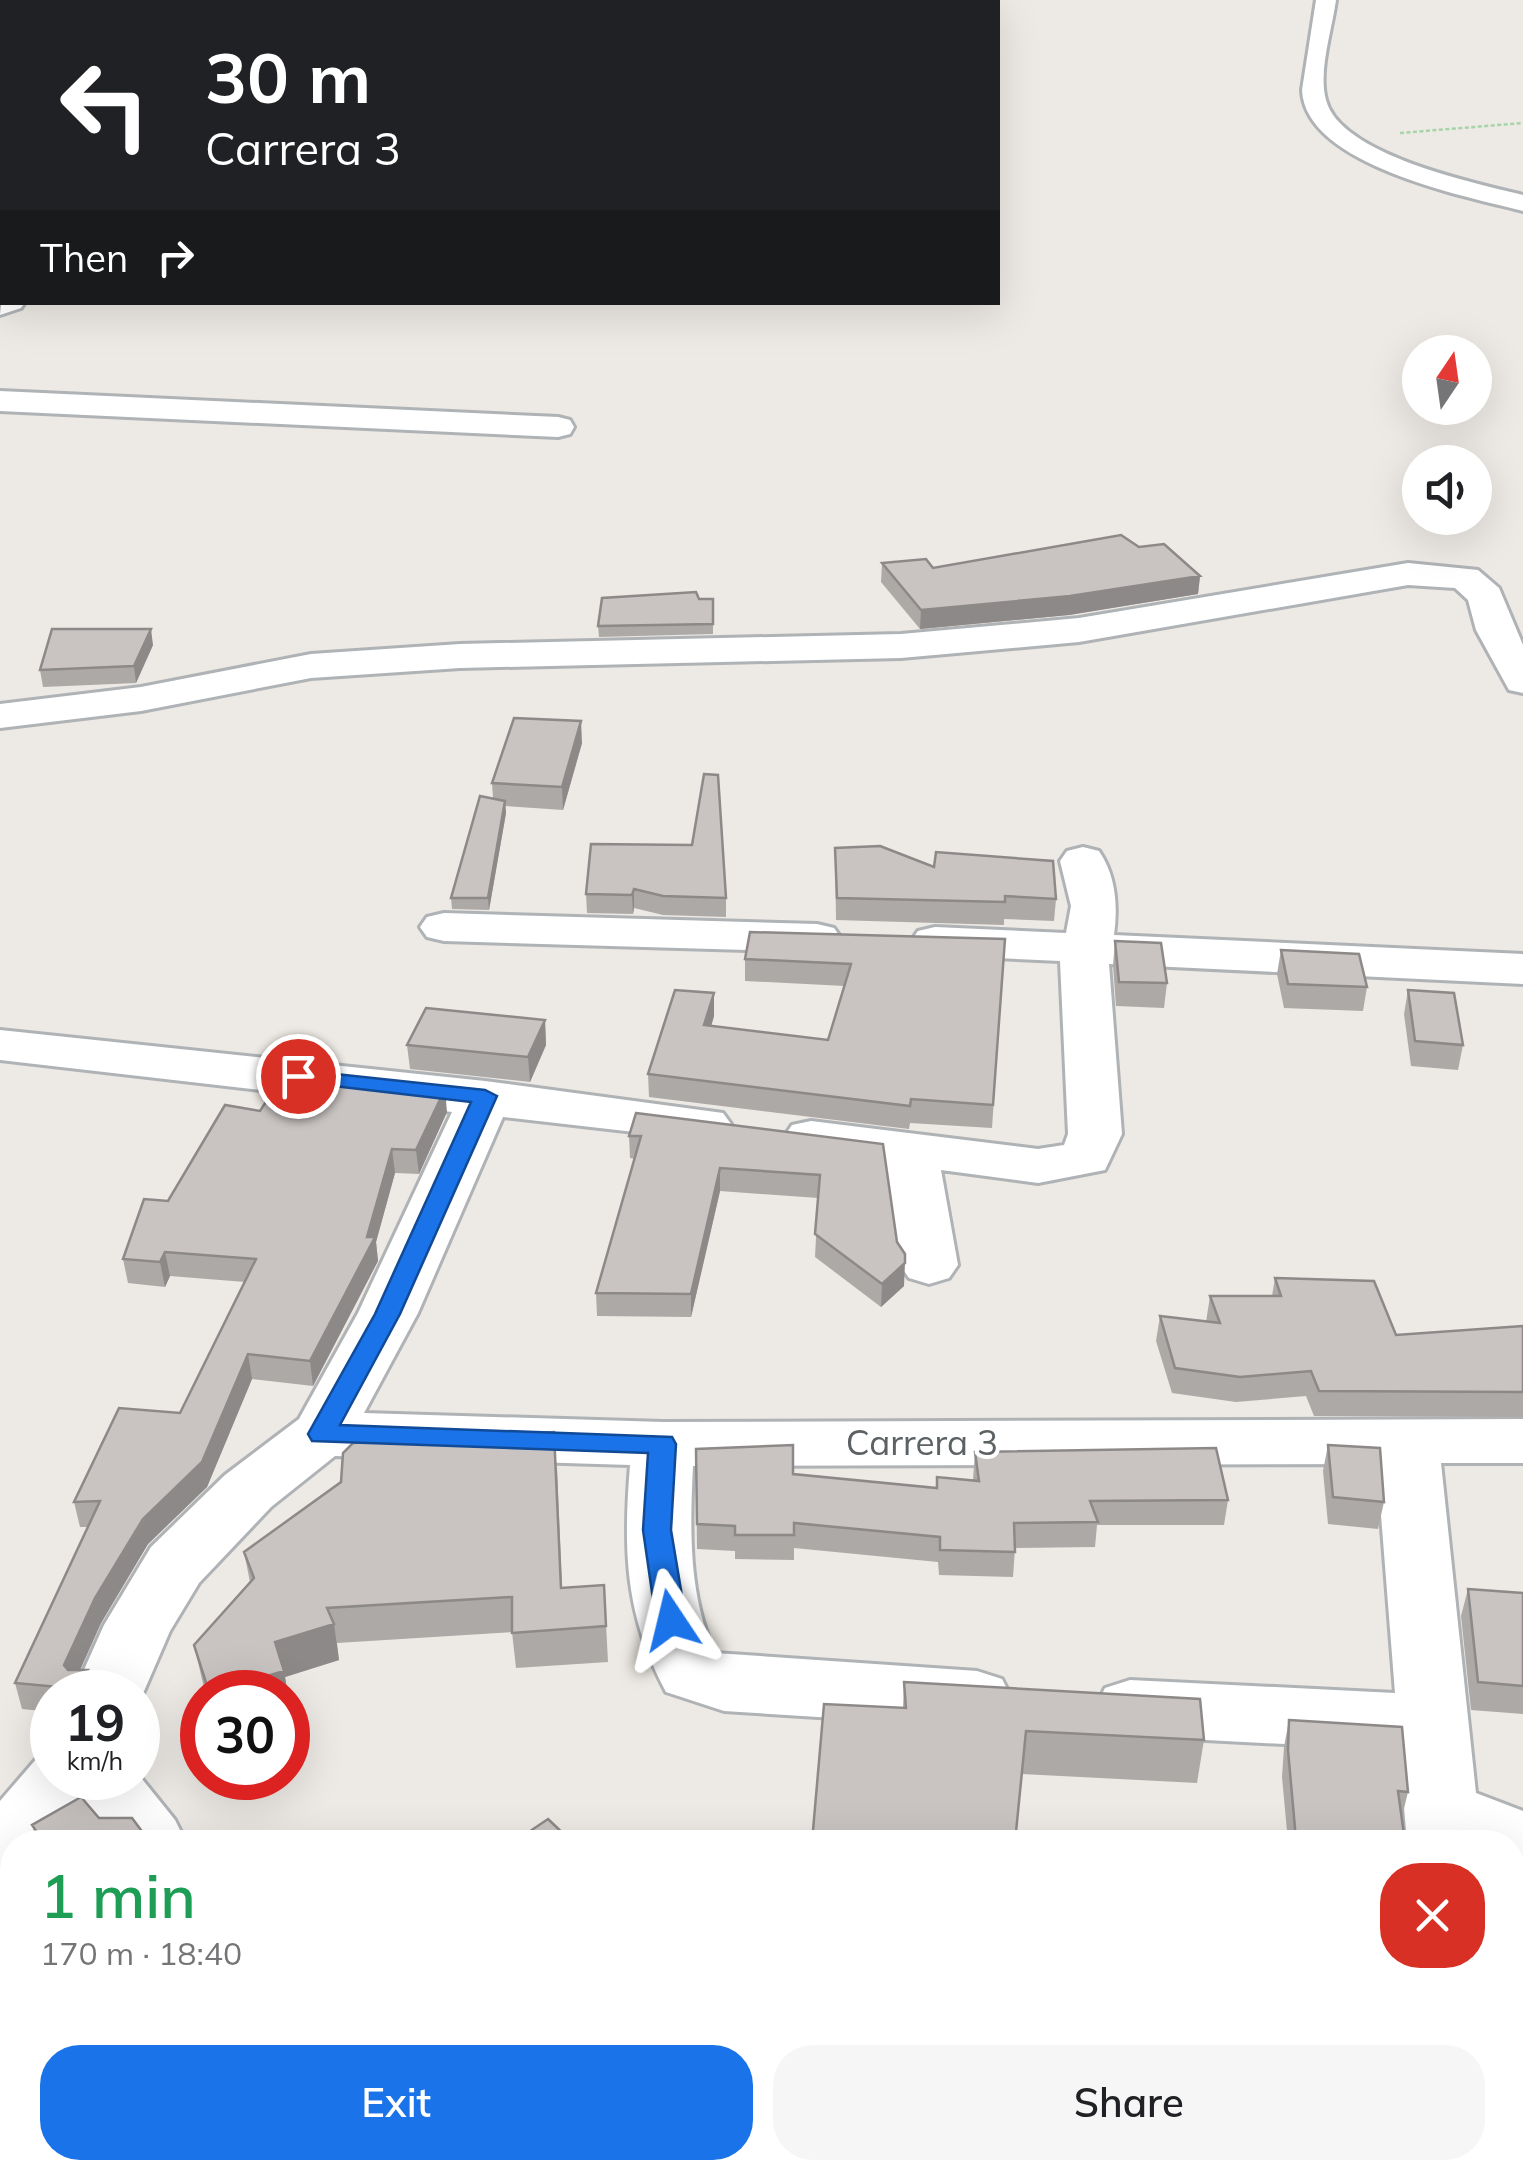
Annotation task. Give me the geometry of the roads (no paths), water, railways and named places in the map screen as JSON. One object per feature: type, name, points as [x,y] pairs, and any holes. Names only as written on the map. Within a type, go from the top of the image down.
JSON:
[{"type":"street","points":[[1326,0],[1314,102],[1332,132],[1368,153],[1434,178],[1523,204]]},
{"type":"street","points":[[0,401],[558,427]]},
{"type":"street","points":[[0,716],[141,698],[311,666],[460,656],[902,646],[1079,630],[1408,574],[1465,578],[1486,596],[1495,630],[1523,682]]},
{"type":"street","points":[[0,1045],[485,1096],[1038,1166],[1086,1158],[1095,1134],[1084,965],[1095,906],[1083,861]]},
{"type":"street","points":[[444,927],[1088,946],[1523,969]]},
{"type":"street","points":[[119,1670],[138,1625],[175,1565],[248,1491],[322,1434],[388,1314],[485,1096]]},
{"type":"street","points":[[910,1150],[929,1265]]},
{"type":"street","name":"Carrera 3","points":[[322,1434],[663,1444],[1523,1440]]},
{"type":"street","points":[[1407,1440],[1444,1827]]},
{"type":"street","points":[[663,1444],[657,1530],[660,1560],[676,1650],[692,1674],[724,1684],[1432,1724]]},
{"type":"street","points":[[21,1830],[46,1800]]},
{"type":"street","points":[[116,1800],[139,1830]]}]
